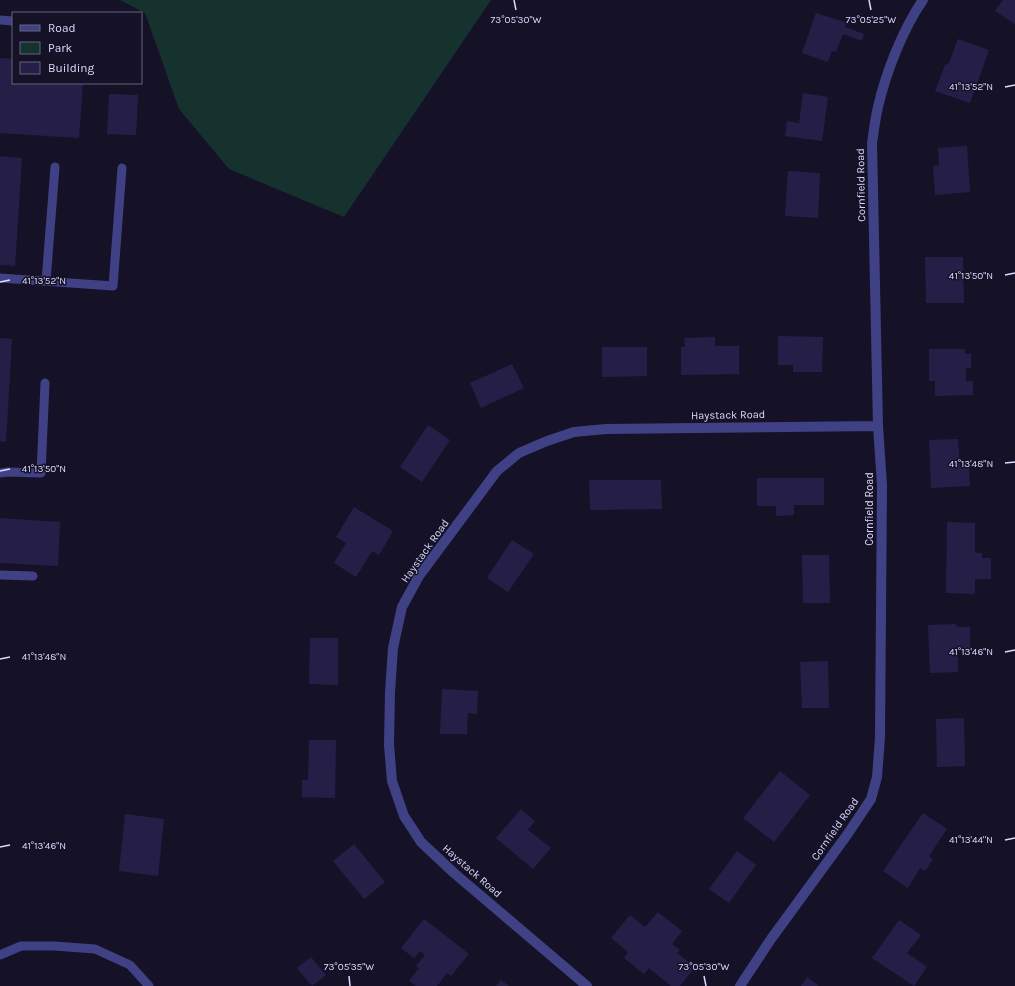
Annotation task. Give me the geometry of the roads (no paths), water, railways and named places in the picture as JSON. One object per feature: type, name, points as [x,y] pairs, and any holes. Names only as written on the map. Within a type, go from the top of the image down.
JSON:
[{"type":"street","name":"Cornfield Road","points":[[740,986],[771,939],[859,817],[870,799],[877,777],[880,737],[882,485],[878,426],[872,143],[878,107],[890,70],[912,16],[923,0]]},
{"type":"street","name":"Haystack Road","points":[[587,986],[454,874],[421,842],[404,816],[392,781],[389,745],[392,648],[402,608],[419,576],[497,471],[519,453],[547,441],[574,432],[606,429],[878,426]]},
{"type":"lane","points":[[0,20],[12,21]]},
{"type":"lane","points":[[46,281],[55,167]]},
{"type":"lane","points":[[0,278],[113,286],[122,168]]},
{"type":"lane","points":[[0,473],[41,473],[45,384]]},
{"type":"lane","points":[[0,575],[33,576]]},
{"type":"lane","points":[[0,955],[21,946],[54,946],[95,949],[130,965],[149,986]]}]
